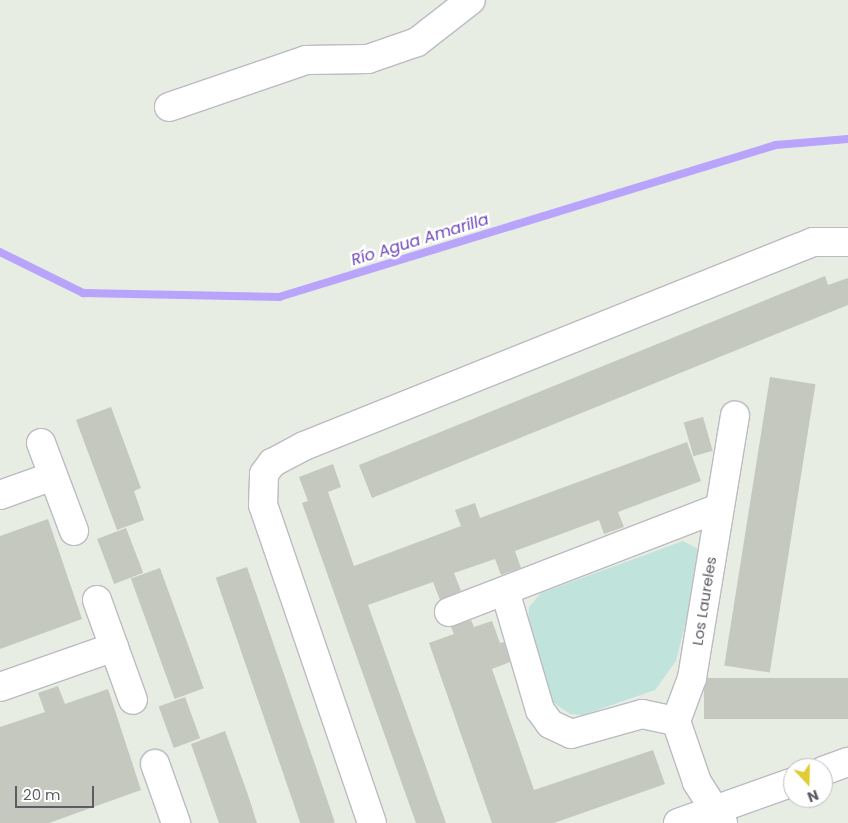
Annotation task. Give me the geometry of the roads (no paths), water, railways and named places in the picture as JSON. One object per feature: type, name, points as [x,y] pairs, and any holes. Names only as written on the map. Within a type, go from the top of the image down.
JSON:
[{"type":"street","points":[[169,107],[306,60],[368,60],[417,42],[471,0]]},
{"type":"street","points":[[372,823],[263,505],[264,474],[272,463],[304,446],[813,242],[848,242]]},
{"type":"street","name":"Los Laureles","points":[[676,721],[692,678],[735,415]]},
{"type":"street","points":[[41,443],[74,531]]},
{"type":"street","points":[[0,495],[53,476]]},
{"type":"street","points":[[449,612],[719,508]]},
{"type":"street","points":[[505,591],[540,710],[550,724],[571,734],[642,714],[676,721],[696,782],[720,816]]},
{"type":"street","points":[[97,600],[133,700]]},
{"type":"street","points":[[0,687],[114,646]]},
{"type":"street","points":[[833,767],[848,762]]},
{"type":"street","points":[[155,764],[168,821]]},
{"type":"street","points":[[696,782],[686,822],[720,816],[783,787]]},
{"type":"waterway","name":"Río Agua Amarilla","points":[[0,252],[83,293],[279,297],[776,145],[848,139]]}]
